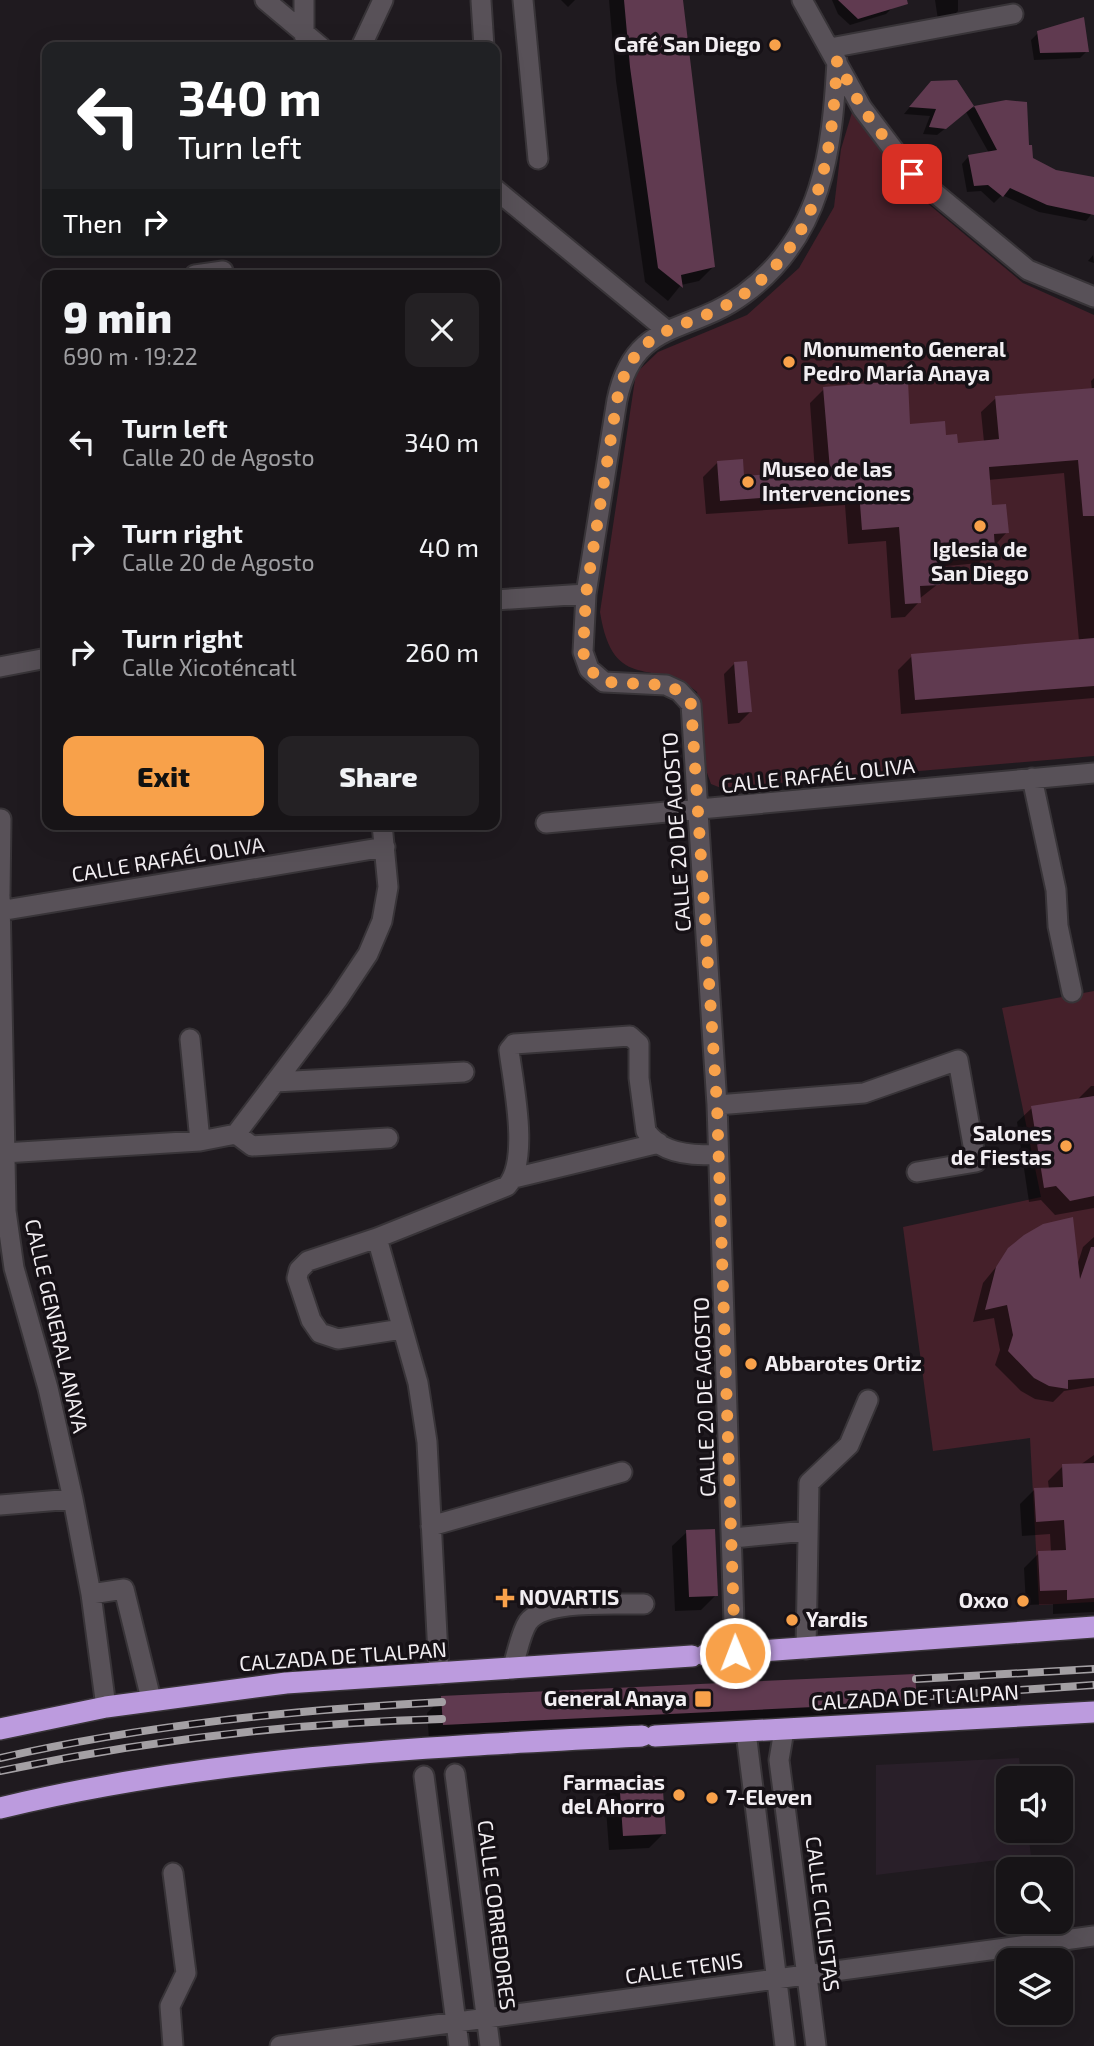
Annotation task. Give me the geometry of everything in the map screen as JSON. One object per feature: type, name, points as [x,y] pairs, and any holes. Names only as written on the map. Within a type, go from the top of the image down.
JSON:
[{"type":"highway","name":"CALZADA DE TLALPAN","points":[[0,1729],[151,1699],[286,1683],[1094,1627]]},
{"type":"highway","name":"CALZADA DE TLALPAN","points":[[0,1808],[60,1793],[247,1764],[417,1747],[1094,1713]]},
{"type":"street","points":[[265,0],[314,42]]},
{"type":"street","points":[[304,0],[304,34]]},
{"type":"street","points":[[363,42],[383,0]]},
{"type":"street","points":[[523,0],[538,159]]},
{"type":"street","points":[[802,0],[862,108],[912,174],[1028,270],[1094,297]]},
{"type":"street","points":[[481,1],[484,42]]},
{"type":"street","points":[[834,55],[1013,14]]},
{"type":"street","name":"CALLE 20 DE AGOSTO","points":[[735,1653],[717,1105],[691,704],[679,691],[666,685],[612,684],[596,676],[583,652],[586,594],[621,383],[632,359],[665,329],[697,321],[746,293],[774,265],[803,227],[820,191],[826,169],[834,55]]},
{"type":"street","points":[[500,193],[665,329]]},
{"type":"street","points":[[500,600],[586,594]]},
{"type":"street","points":[[0,667],[42,659]]},
{"type":"street","name":"CALLE RAFAÉL OLIVA","points":[[546,823],[1094,773]]},
{"type":"street","points":[[1032,778],[1056,890],[1058,926],[1072,992]]},
{"type":"street","name":"CALLE GENERAL ANAYA","points":[[1,819],[0,911],[7,1269],[48,1388],[91,1594],[106,1707]]},
{"type":"street","points":[[4,1153],[200,1141],[236,1134],[368,954],[382,921],[388,887],[384,830]]},
{"type":"street","name":"CALLE RAFAÉL OLIVA","points":[[0,911],[385,847]]},
{"type":"street","points":[[402,1329],[338,1339],[320,1333],[311,1320],[297,1278],[299,1270],[308,1261],[377,1238],[507,1186],[514,1178],[518,1159],[516,1099],[509,1050],[522,1041],[630,1035],[635,1038],[640,1052],[639,1078],[646,1131],[659,1143],[690,1156],[718,1154]]},
{"type":"street","points":[[190,1038],[200,1141]]},
{"type":"street","points":[[717,1105],[864,1093],[958,1060],[976,1162],[917,1172]]},
{"type":"street","points":[[275,1082],[464,1072]]},
{"type":"street","points":[[236,1134],[252,1146],[388,1138]]},
{"type":"street","points":[[514,1178],[659,1143]]},
{"type":"street","points":[[377,1238],[418,1383],[427,1442],[439,1674]]},
{"type":"street","points":[[806,1649],[806,1531],[809,1483],[849,1445],[868,1400]]},
{"type":"street","points":[[431,1526],[622,1472]]},
{"type":"street","points":[[0,1505],[73,1499]]},
{"type":"street","points":[[733,1538],[806,1531]]},
{"type":"street","points":[[91,1594],[124,1589],[151,1699]]},
{"type":"street","points":[[512,1669],[528,1623],[540,1612],[556,1607],[644,1604]]},
{"type":"street","name":"CALLE CICLISTAS","points":[[784,1730],[779,1760],[816,2046]]},
{"type":"street","points":[[746,1732],[751,1793],[785,2046]]},
{"type":"street","name":"CALLE CORREDORES","points":[[459,2046],[425,1785],[456,1782],[490,2046]]},
{"type":"street","points":[[751,1793],[783,1789]]},
{"type":"street","points":[[173,1872],[186,1973],[170,2006],[173,2046]]},
{"type":"street","name":"CALLE TENIS","points":[[280,2046],[1094,1936]]},
{"type":"shaded area","points":[[859,106],[902,182],[1023,283],[1094,315],[1094,756],[721,788],[711,784],[707,773],[697,692],[682,682],[626,665],[615,655],[606,638],[600,612],[636,373],[658,352],[747,315],[799,268],[834,207],[841,149],[853,109]]},
{"type":"shaded area","points":[[1094,991],[1094,1602],[1039,1605],[1030,1438],[933,1451],[903,1227],[1041,1197],[1002,1008]]},
{"type":"shaded area","points":[[1019,1758],[1020,1766],[996,1766],[996,1843],[1029,1843],[1031,1856],[996,1857],[996,1860],[876,1875],[876,1765]]},
{"type":"building","points":[[624,0],[683,0],[715,267],[681,275],[683,288],[658,268],[630,67]]},
{"type":"building","points":[[838,0],[907,0],[908,4],[858,19]]},
{"type":"building","points":[[1084,17],[1089,52],[1040,53],[1037,31]]},
{"type":"building","points":[[957,80],[974,106],[946,129],[929,127],[936,109],[909,107],[931,81]]},
{"type":"building","points":[[1006,100],[1027,102],[1029,145],[1032,145],[1033,158],[1056,170],[1094,177],[1094,215],[1047,205],[1010,188],[1003,197],[988,185],[974,186],[968,155],[997,150],[974,106]]},
{"type":"building","points":[[908,380],[910,424],[945,421],[946,435],[957,434],[958,443],[999,439],[995,396],[1094,388],[1094,516],[1083,516],[1078,460],[989,467],[992,505],[1006,504],[1009,533],[994,534],[995,549],[937,554],[940,585],[920,586],[921,603],[905,604],[899,527],[862,530],[859,491],[720,501],[717,461],[743,459],[744,476],[830,470],[823,387]]},
{"type":"building","points":[[1094,638],[1094,686],[915,700],[911,654]]},
{"type":"building","points":[[747,661],[752,712],[738,713],[734,662]]},
{"type":"building","name":"Salones de Fiestas","points":[[1094,1096],[1094,1196],[1070,1201],[1056,1186],[1044,1188],[1031,1106]]},
{"type":"building","points":[[1073,1217],[1080,1279],[1091,1247],[1094,1247],[1094,1378],[1068,1380],[1068,1389],[1049,1386],[1034,1378],[1008,1351],[1013,1335],[1007,1305],[985,1310],[996,1267],[1008,1248],[1043,1224]]},
{"type":"building","points":[[1094,1463],[1094,1598],[1067,1600],[1067,1590],[1040,1591],[1038,1551],[1066,1550],[1064,1520],[1036,1522],[1034,1488],[1063,1487],[1062,1464]]},
{"type":"building","points":[[715,1529],[718,1596],[689,1597],[686,1530]]},
{"type":"building","points":[[915,1674],[917,1702],[443,1725],[441,1696]]},
{"type":"building","points":[[662,1776],[666,1834],[623,1836],[619,1778]]},
{"type":"railway","points":[[916,1679],[1094,1669]]},
{"type":"railway","points":[[917,1697],[1094,1685]]},
{"type":"railway","points":[[0,1758],[109,1736],[220,1721],[331,1709],[442,1702]]},
{"type":"railway","points":[[0,1771],[111,1750],[220,1735],[330,1724],[442,1719]]},
{"type":"place","name":"Café San Diego","points":[[775,45]]},
{"type":"place","name":"Monumento General Pedro María Anaya","points":[[789,362]]},
{"type":"place","name":"Museo de las Intervenciones","points":[[748,482]]},
{"type":"place","name":"Iglesia de San Diego","points":[[980,526]]},
{"type":"place","name":"Salones de Fiestas","points":[[1066,1146]]},
{"type":"place","name":"Abbarotes Ortiz","points":[[751,1364]]},
{"type":"place","name":"NOVARTIS","points":[[505,1598]]},
{"type":"place","name":"Oxxo","points":[[1023,1601]]},
{"type":"place","name":"Yardis","points":[[792,1620]]},
{"type":"place","name":"General Anaya","points":[[703,1699]]},
{"type":"place","name":"Farmacias del Ahorro","points":[[679,1795]]},
{"type":"place","name":"7-Eleven","points":[[712,1798]]},
{"type":"route","points":[[735,1653],[717,1105],[691,704],[685,695],[672,687],[612,684],[604,682],[589,669],[583,652],[586,594],[617,400],[625,370],[639,350],[665,329],[697,321],[746,293],[789,248],[812,209],[826,169],[834,114],[837,61],[862,108],[912,174]]}]
